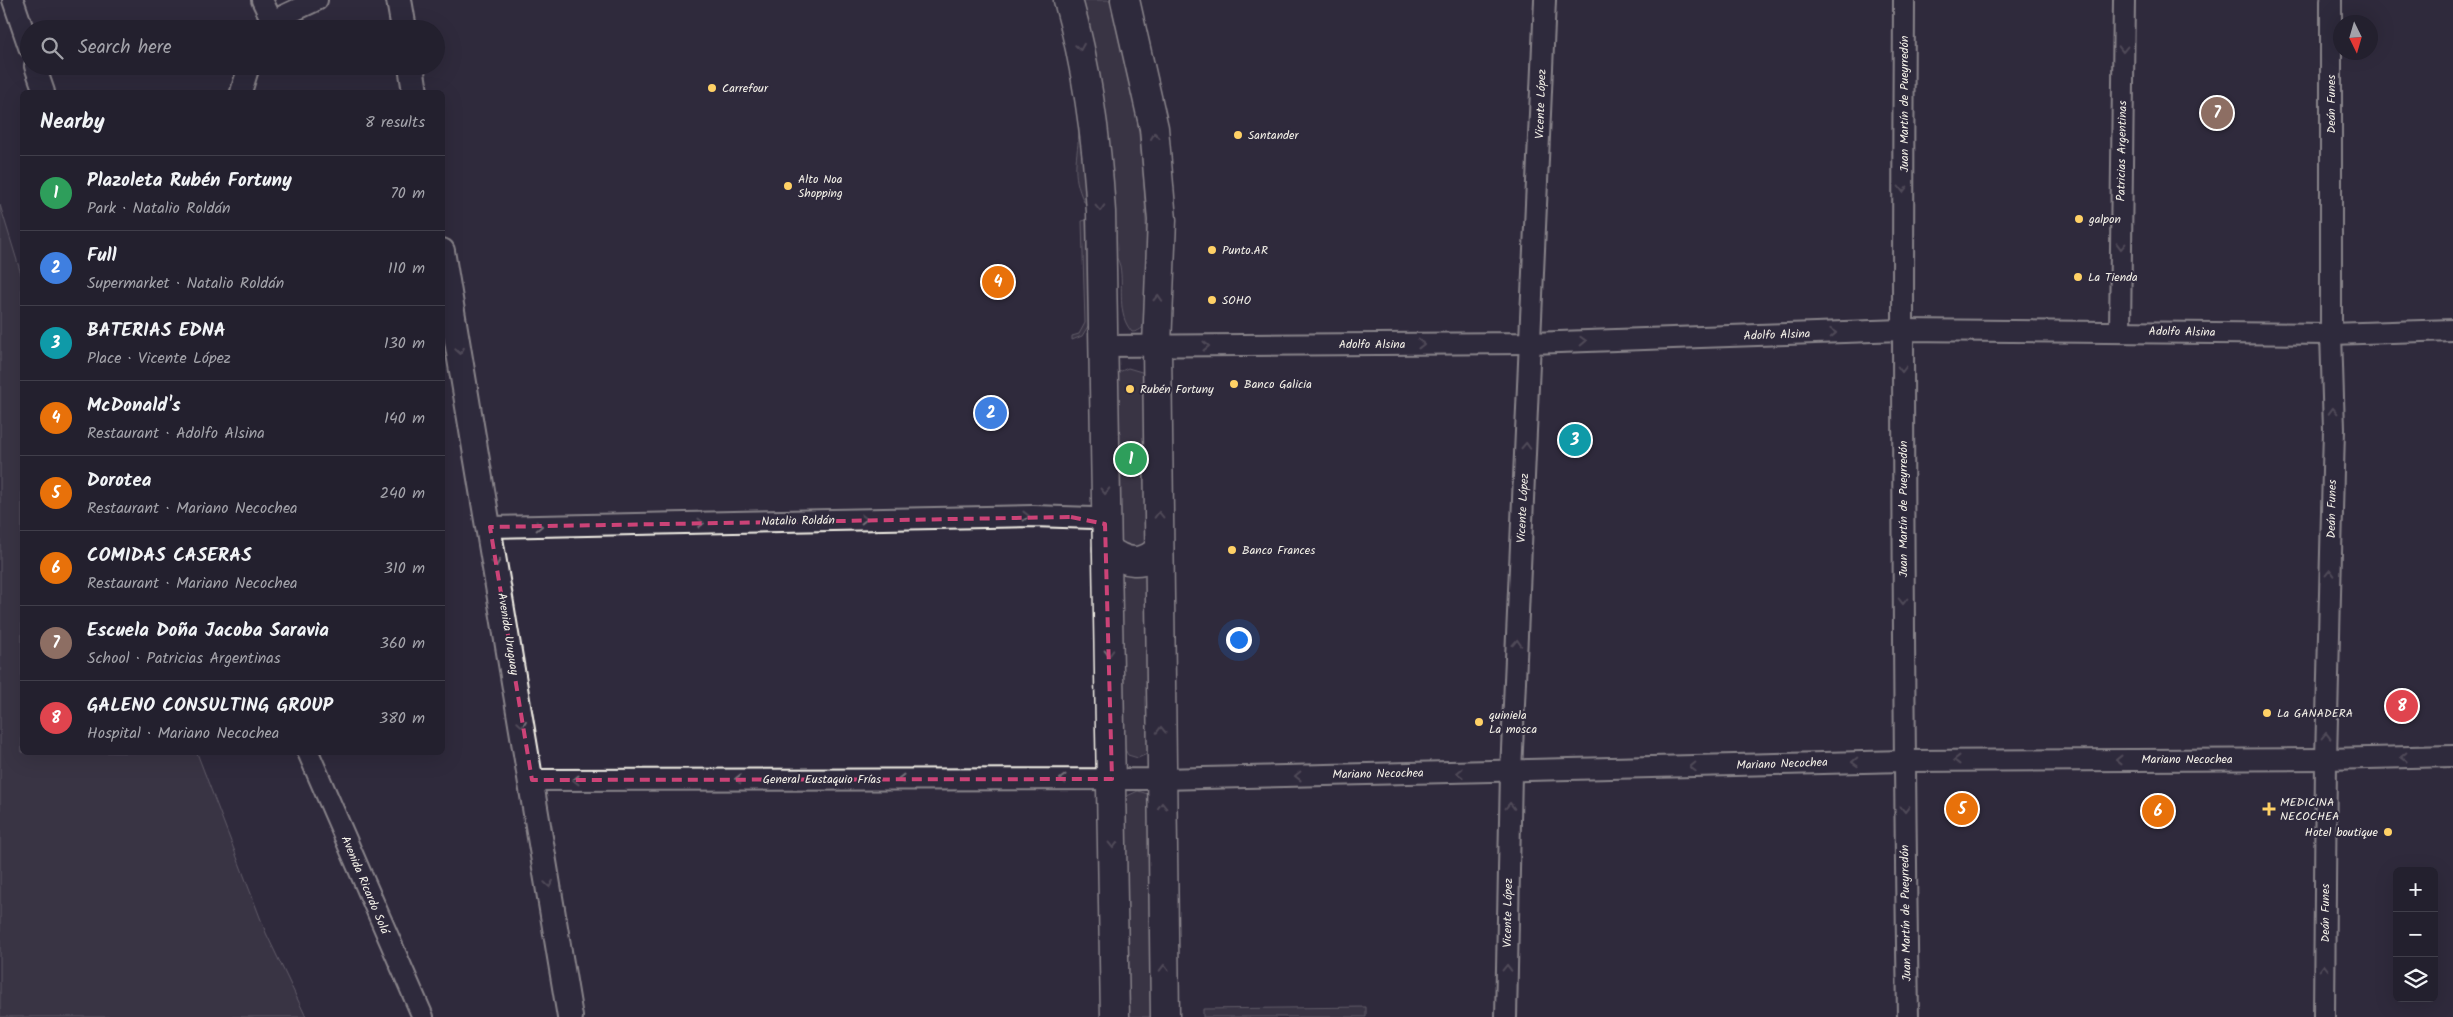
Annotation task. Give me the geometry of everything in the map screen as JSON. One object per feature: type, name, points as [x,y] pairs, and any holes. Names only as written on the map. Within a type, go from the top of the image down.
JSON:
[{"type":"main road","points":[[1068,0],[1077,30],[1094,140],[1100,194],[1115,1017]]},
{"type":"main road","points":[[1125,0],[1154,128],[1162,220],[1157,346],[1165,1017]]},
{"type":"main road","points":[[1106,536],[1123,560],[1134,562],[1146,561],[1153,557],[1159,549]]},
{"type":"street","points":[[13,0],[20,21]]},
{"type":"street","points":[[262,0],[268,20]]},
{"type":"street","points":[[279,20],[317,0]]},
{"type":"street","points":[[399,0],[402,20]]},
{"type":"street","name":"Vicente López","points":[[1506,1017],[1511,772],[1545,0]]},
{"type":"street","name":"Juan Martín de Pueyrredón","points":[[1904,0],[1902,330],[1904,761],[1908,1017]]},
{"type":"street","name":"Patricias Argentinas","points":[[2120,331],[2124,0]]},
{"type":"street","name":"Deán Funes","points":[[2324,1017],[2326,759],[2334,429],[2331,334],[2331,0]]},
{"type":"street","points":[[38,75],[43,90]]},
{"type":"street","points":[[242,90],[246,75]]},
{"type":"street","points":[[412,75],[415,90]]},
{"type":"street","name":"Avenida Uruguay","points":[[445,269],[490,527],[570,1017]]},
{"type":"street","name":"Adolfo Alsina","points":[[1102,346],[1531,343],[1902,330],[2331,334],[2453,330]]},
{"type":"street","name":"Natalio Roldán","points":[[490,527],[1033,516],[1092,518],[1106,536]]},
{"type":"street","name":"Avenida Ricardo Solá","points":[[309,755],[423,1017]]},
{"type":"street","name":"Mariano Necochea","points":[[1112,779],[1511,772],[1904,761],[2326,759],[2453,756]]},
{"type":"street","name":"General Eustaquio Frías","points":[[532,780],[1112,779]]},
{"type":"highlighted area","points":[[1071,517],[1105,524],[1112,779],[532,780],[490,527]]},
{"type":"shaded area","points":[[1081,0],[1114,0],[1131,78],[1143,175],[1149,297],[1146,322],[1142,328],[1134,332],[1127,325],[1122,309],[1120,266],[1113,251]]},
{"type":"shaded area","points":[[1076,89],[1079,89],[1087,202],[1084,202],[1076,173],[1079,129]]},
{"type":"shaded area","points":[[0,205],[20,270],[20,755],[198,755],[266,933],[306,1017],[0,1017]]},
{"type":"shaded area","points":[[1086,220],[1090,323],[1082,336],[1072,340],[1072,336],[1079,334],[1085,323],[1082,221]]},
{"type":"shaded area","points":[[1128,368],[1145,373],[1150,540],[1145,548],[1120,548],[1112,380],[1119,372]]},
{"type":"shaded area","points":[[1151,563],[1153,743],[1147,754],[1138,758],[1128,755],[1122,744],[1118,564]]},
{"type":"shaded area","points":[[1138,791],[1148,794],[1155,804],[1159,1017],[1125,1017],[1122,805],[1127,796]]},
{"type":"shaded area","points":[[1366,1007],[1366,1017],[1203,1017],[1203,1009]]},
{"type":"place","name":"Carrefour","points":[[712,88]]},
{"type":"place","name":"Escuela Doña Jacoba Saravia","points":[[2217,113]]},
{"type":"place","name":"Santander","points":[[1238,135]]},
{"type":"place","name":"Alto Noa Shopping","points":[[788,186]]},
{"type":"place","name":"galpon","points":[[2079,219]]},
{"type":"place","name":"Punto.AR","points":[[1212,250]]},
{"type":"place","name":"La Tienda","points":[[2078,277]]},
{"type":"place","name":"McDonald's","points":[[998,282]]},
{"type":"place","name":"SOHO","points":[[1212,300]]},
{"type":"place","name":"Banco Galicia","points":[[1234,384]]},
{"type":"place","name":"Rubén Fortuny","points":[[1130,389]]},
{"type":"place","name":"Full","points":[[991,413]]},
{"type":"place","name":"BATERIAS EDNA","points":[[1575,440]]},
{"type":"place","name":"Plazoleta Rubén Fortuny","points":[[1131,459]]},
{"type":"place","name":"Banco Frances","points":[[1232,550]]},
{"type":"place","name":"GALENO CONSULTING GROUP","points":[[2402,706]]},
{"type":"place","name":"La GANADERA","points":[[2267,713]]},
{"type":"place","name":"quiniela La mosca","points":[[1479,722]]},
{"type":"place","name":"Dorotea","points":[[1962,809]]},
{"type":"place","name":"MEDICINA NECOCHEA","points":[[2269,809]]},
{"type":"place","name":"COMIDAS CASERAS","points":[[2158,811]]},
{"type":"place","name":"Hotel boutique","points":[[2388,832]]}]
